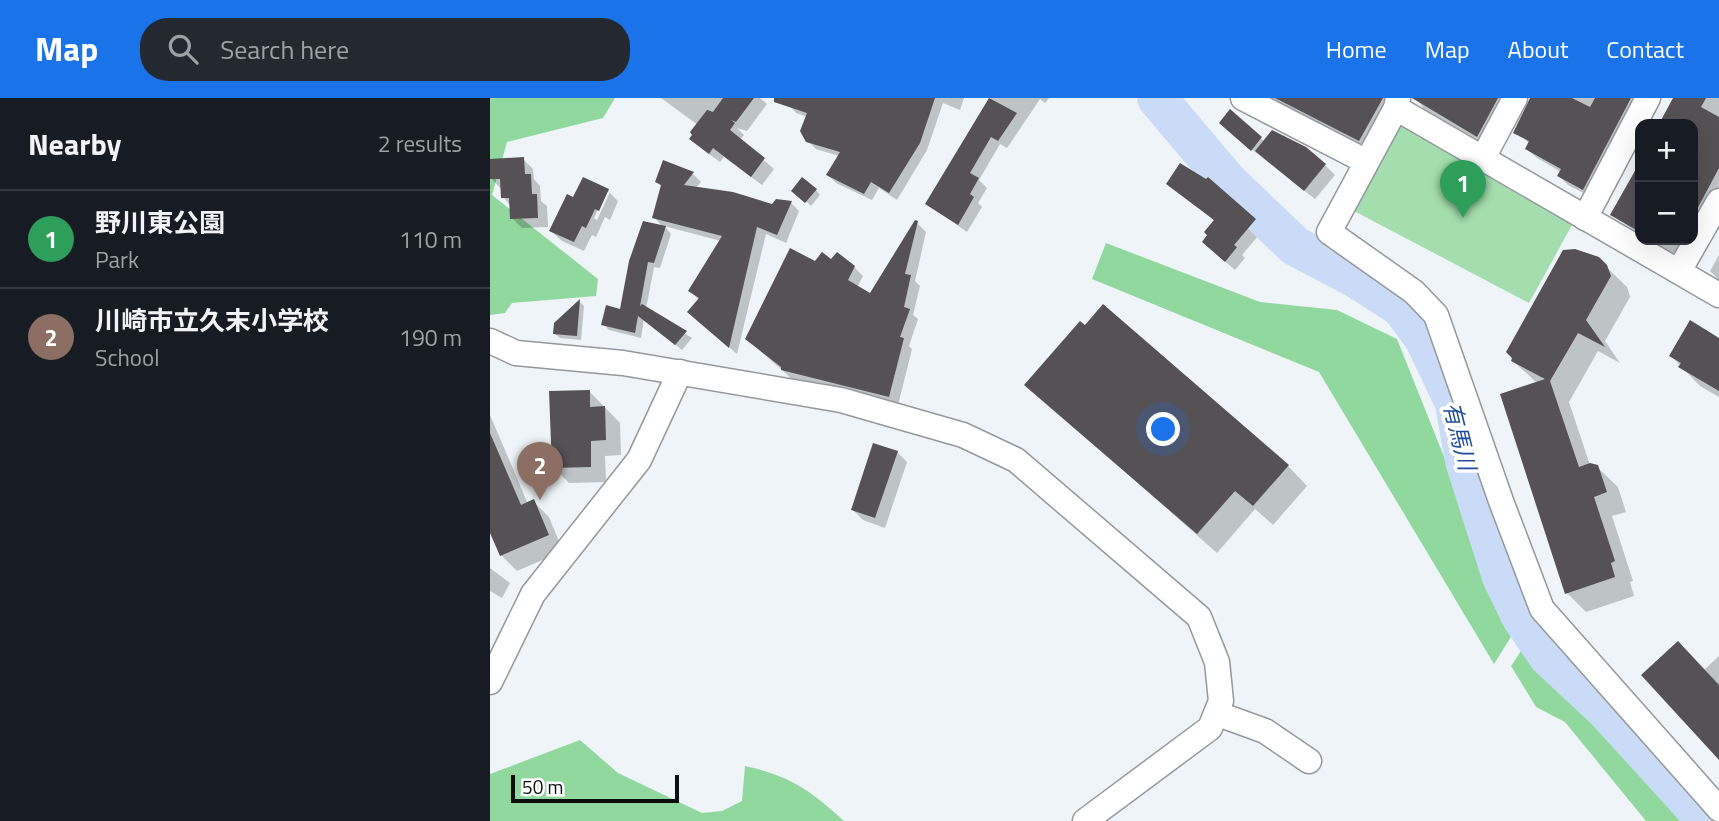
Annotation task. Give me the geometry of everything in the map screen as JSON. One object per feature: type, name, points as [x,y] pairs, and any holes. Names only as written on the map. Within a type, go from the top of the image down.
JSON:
[{"type":"street","points":[[1243,98],[1365,161]]},
{"type":"street","points":[[1483,158],[1515,98]]},
{"type":"street","points":[[1585,218],[1648,98]]},
{"type":"street","points":[[1719,295],[1483,158],[1397,103],[1329,232],[1414,292],[1436,315],[1542,609],[1719,809]]},
{"type":"street","points":[[1679,271],[1719,201]]},
{"type":"street","points":[[490,341],[516,353],[623,363],[841,400],[963,435],[1016,460],[1199,617],[1217,662],[1221,701],[1218,714],[1210,728],[1085,821]]},
{"type":"street","points":[[490,682],[533,594],[639,460],[680,372]]},
{"type":"street","points":[[1218,714],[1265,731],[1308,761]]},
{"type":"green space","points":[[490,98],[615,98],[603,118],[507,142],[492,195],[598,279],[596,296],[512,303],[505,313],[490,315]]},
{"type":"green space","points":[[1399,124],[1572,225],[1529,303],[1354,211]]},
{"type":"green space","points":[[1106,243],[1260,302],[1337,310],[1397,339],[1514,632],[1494,664],[1319,372],[1092,279]]},
{"type":"green space","points":[[1527,642],[1690,821],[1646,821],[1565,722],[1536,707],[1511,666]]},
{"type":"green space","points":[[580,740],[618,773],[702,813],[722,811],[742,801],[745,766],[775,774],[799,786],[844,821],[490,821],[490,774]]},
{"type":"building","points":[[723,98],[754,98],[736,122],[731,120],[735,123],[730,130],[765,158],[751,177],[713,148],[709,154],[689,139],[692,135],[690,132],[707,110],[713,112]]},
{"type":"building","points":[[774,98],[935,98],[920,143],[889,193],[871,182],[864,194],[826,175],[840,152],[806,142],[800,131],[807,113],[774,102]]},
{"type":"building","points":[[989,98],[1017,113],[998,141],[991,137],[970,173],[979,178],[970,194],[974,197],[958,225],[925,204]]},
{"type":"building","points":[[1275,98],[1383,98],[1359,141]]},
{"type":"building","points":[[1412,98],[1498,98],[1477,137]]},
{"type":"building","points":[[1530,98],[1572,98],[1590,107],[1595,98],[1631,98],[1583,190],[1557,176],[1561,169],[1525,149],[1529,141],[1513,133]]},
{"type":"building","points":[[1673,98],[1706,98],[1701,107],[1719,117],[1719,168],[1698,208],[1698,119],[1662,119]]},
{"type":"building","points":[[1230,109],[1262,137],[1251,151],[1219,123]]},
{"type":"building","points":[[1272,130],[1306,147],[1326,164],[1304,191],[1255,151]]},
{"type":"building","points":[[524,157],[525,174],[531,174],[532,194],[537,194],[538,218],[510,219],[509,198],[501,198],[500,179],[490,179],[490,159]]},
{"type":"building","points":[[663,160],[694,172],[684,185],[733,192],[772,204],[776,199],[792,201],[777,235],[757,227],[729,348],[687,312],[699,298],[688,291],[722,236],[652,218],[661,185],[655,182]]},
{"type":"building","points":[[1180,163],[1206,179],[1208,177],[1256,219],[1234,245],[1237,247],[1225,262],[1202,242],[1207,235],[1204,232],[1214,220],[1166,184]]},
{"type":"building","points":[[1635,171],[1635,229],[1610,215]]},
{"type":"building","points":[[583,177],[609,189],[599,211],[595,209],[586,228],[582,226],[574,242],[549,231],[567,194],[573,197]]},
{"type":"building","points":[[802,177],[817,189],[805,203],[791,191]]},
{"type":"building","points":[[915,220],[918,221],[905,274],[911,275],[904,307],[910,309],[900,337],[904,338],[889,397],[781,370],[781,367],[745,339],[790,248],[815,261],[822,252],[831,259],[837,252],[855,266],[848,280],[870,293]]},
{"type":"building","points":[[643,221],[666,226],[654,263],[648,262],[640,306],[642,304],[687,331],[675,345],[638,316],[635,333],[601,325],[606,305],[620,309],[629,261]]},
{"type":"building","points":[[1575,249],[1599,257],[1607,265],[1611,276],[1586,320],[1605,347],[1578,333],[1550,381],[1579,467],[1590,463],[1598,465],[1607,492],[1594,497],[1615,561],[1611,563],[1615,577],[1565,594],[1500,394],[1545,379],[1511,361],[1512,358],[1506,352],[1563,250]]},
{"type":"building","points":[[580,299],[577,336],[553,334],[554,323]]},
{"type":"building","points":[[1103,304],[1289,465],[1253,506],[1235,491],[1197,534],[1024,385],[1080,321],[1085,325]]},
{"type":"building","points":[[1690,320],[1719,338],[1719,391],[1678,367],[1681,363],[1669,356]]},
{"type":"building","points":[[590,390],[590,407],[605,406],[606,440],[591,441],[591,467],[552,468],[549,391]]},
{"type":"building","points":[[490,433],[521,505],[534,499],[549,535],[500,556],[490,533]]},
{"type":"building","points":[[873,443],[898,451],[875,518],[851,510]]},
{"type":"building","points":[[1678,641],[1719,685],[1719,760],[1641,675]]},
{"type":"waterway","name":"有馬川","points":[[1157,98],[1227,181],[1295,246],[1354,277],[1401,307],[1424,338],[1455,403],[1465,461],[1502,577],[1522,618],[1548,656],[1605,709],[1707,821]]},
{"type":"place","name":"野川東公園","points":[[1463,218]]},
{"type":"place","name":"川崎市立久末小学校","points":[[540,500]]}]
